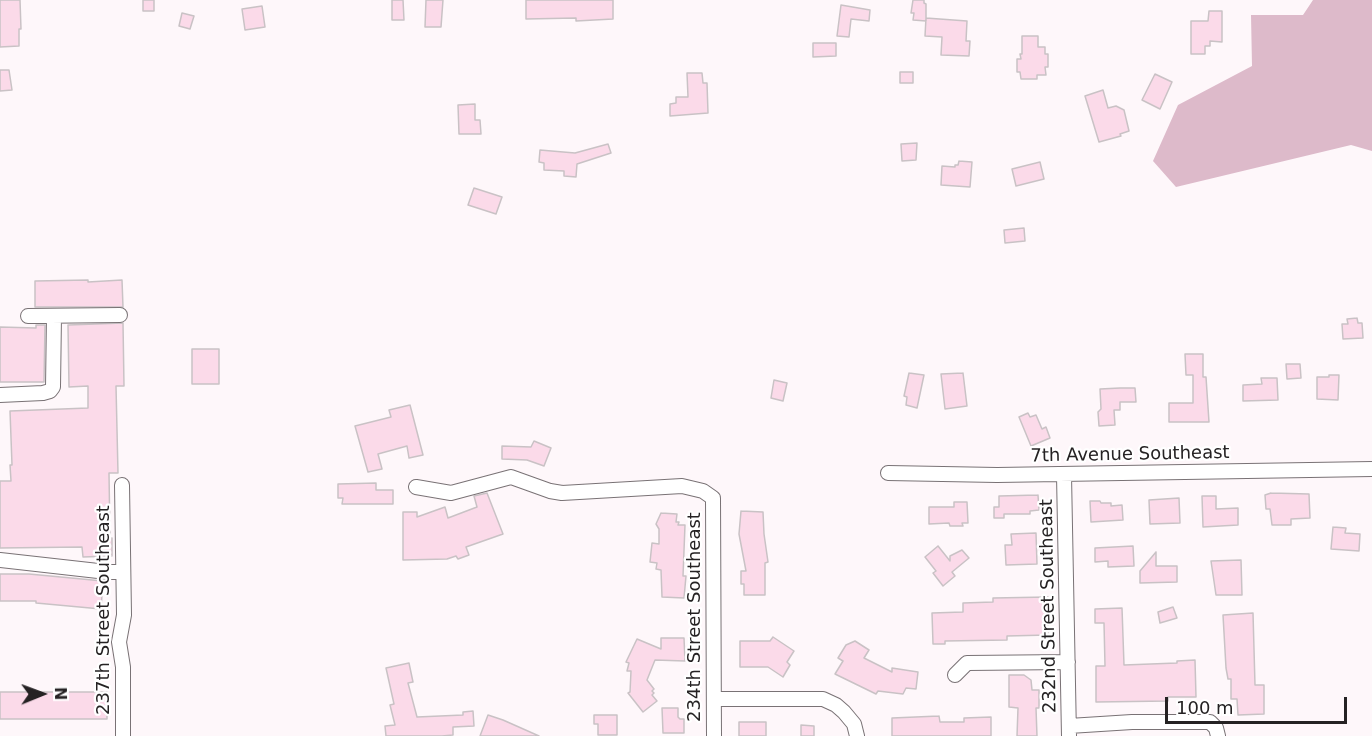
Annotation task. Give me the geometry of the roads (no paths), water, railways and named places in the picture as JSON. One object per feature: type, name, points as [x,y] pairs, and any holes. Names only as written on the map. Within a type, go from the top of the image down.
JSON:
[{"type":"street","points":[[28,316],[120,315]]},
{"type":"street","points":[[0,395],[43,393],[50,391],[53,387],[54,316]]},
{"type":"street","name":"7th Avenue Southeast","points":[[888,473],[1064,475],[1372,469]]},
{"type":"street","name":"232nd Street Southeast","points":[[1064,475],[1069,731]]},
{"type":"street","name":"234th Street Southeast","points":[[416,487],[451,493],[511,477],[562,493],[681,486],[703,491],[712,498],[714,736]]},
{"type":"street","name":"237th Street Southeast","points":[[122,484],[124,615],[119,642],[123,667],[123,736]]},
{"type":"street","points":[[0,560],[123,572]]},
{"type":"street","points":[[955,675],[967,663],[1068,662]]},
{"type":"street","points":[[715,699],[823,699],[844,712],[854,724],[857,736]]},
{"type":"street","points":[[1069,731],[1132,722],[1210,722],[1218,736]]}]
